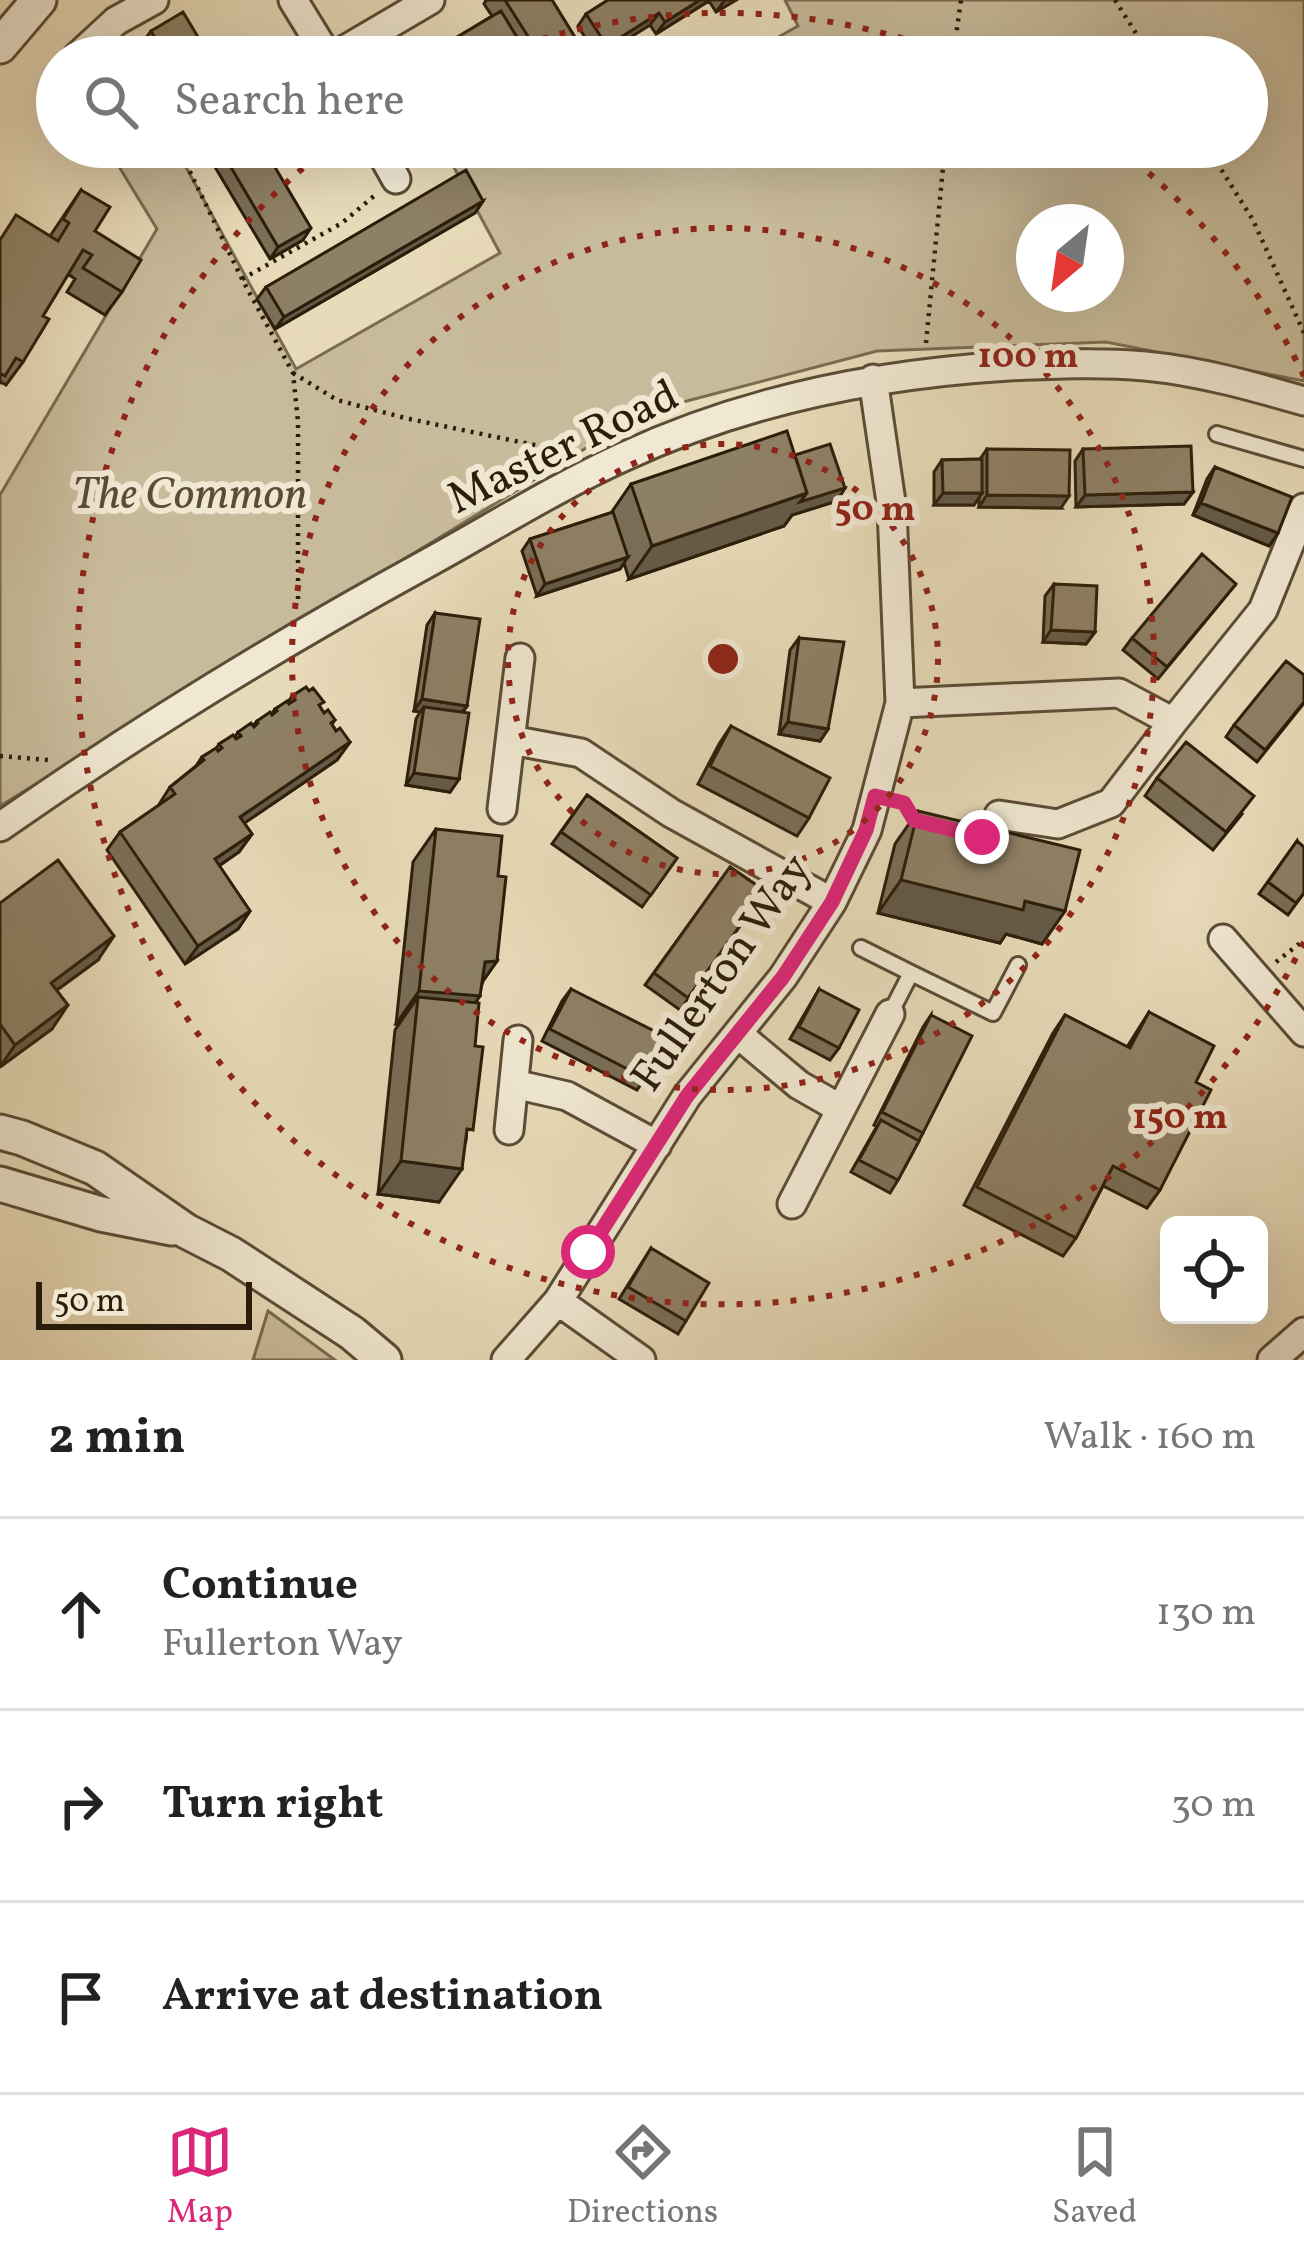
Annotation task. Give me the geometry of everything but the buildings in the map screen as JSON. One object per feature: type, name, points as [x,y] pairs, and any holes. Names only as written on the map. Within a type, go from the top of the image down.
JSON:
[{"type":"street","points":[[0,46],[39,0]]},
{"type":"street","points":[[100,36],[154,0]]},
{"type":"street","points":[[293,0],[316,36]]},
{"type":"street","points":[[367,36],[430,0]]},
{"type":"street","points":[[390,168],[396,178]]},
{"type":"street","name":"Master Road","points":[[0,827],[298,634],[622,457],[772,402],[873,380],[1048,364],[1146,366],[1237,382],[1304,401]]},
{"type":"street","name":"Fullerton Way","points":[[506,1360],[558,1301],[687,1096],[783,977],[832,902],[866,830],[900,703],[892,509],[873,380]]},
{"type":"street","points":[[999,815],[1058,824],[1111,803],[1263,610],[1304,508]]},
{"type":"street","points":[[502,809],[520,658]]},
{"type":"street","points":[[900,703],[1119,693],[1173,722]]},
{"type":"street","points":[[511,740],[581,753],[671,813],[832,902]]},
{"type":"street","points":[[1222,939],[1304,1032]]},
{"type":"street","points":[[792,1204],[890,1014]]},
{"type":"street","points":[[739,1035],[799,1085],[841,1108]]},
{"type":"street","points":[[509,1130],[518,1040]]},
{"type":"street","points":[[514,1084],[567,1096],[657,1145]]},
{"type":"street","points":[[0,1132],[95,1168],[186,1231],[286,1289],[384,1360]]},
{"type":"street","points":[[0,1184],[101,1214],[186,1231]]},
{"type":"street","points":[[558,1301],[641,1360]]},
{"type":"street","points":[[1272,1360],[1304,1332]]},
{"type":"lane","points":[[1217,434],[1304,459]]},
{"type":"lane","points":[[861,948],[993,1013],[1018,965]]},
{"type":"lane","points":[[890,1014],[911,973]]},
{"type":"path","points":[[956,36],[961,0]]},
{"type":"path","points":[[1115,0],[1138,36]]},
{"type":"path","points":[[188,168],[293,373],[298,422],[298,634]]},
{"type":"path","points":[[924,373],[943,168]]},
{"type":"path","points":[[1221,168],[1253,220],[1304,333]]},
{"type":"path","points":[[242,279],[343,223],[396,178]]},
{"type":"path","points":[[293,373],[337,400],[382,412],[554,451],[622,457]]},
{"type":"path","points":[[0,756],[44,759],[83,769]]},
{"type":"path","points":[[1258,976],[1304,940]]},
{"type":"green space","name":"The Common","points":[[785,0],[1304,0],[1304,381],[1106,342],[877,351],[645,412],[0,806],[0,495],[157,229],[120,168],[186,168],[296,369],[500,253],[454,168],[1268,168],[1268,36],[780,36],[798,26]]},
{"type":"green space","points":[[268,1311],[335,1360],[253,1360]]},
{"type":"route","points":[[588,1252],[687,1096],[783,977],[832,902],[866,830],[875,796],[904,803],[914,820],[982,837]]}]
